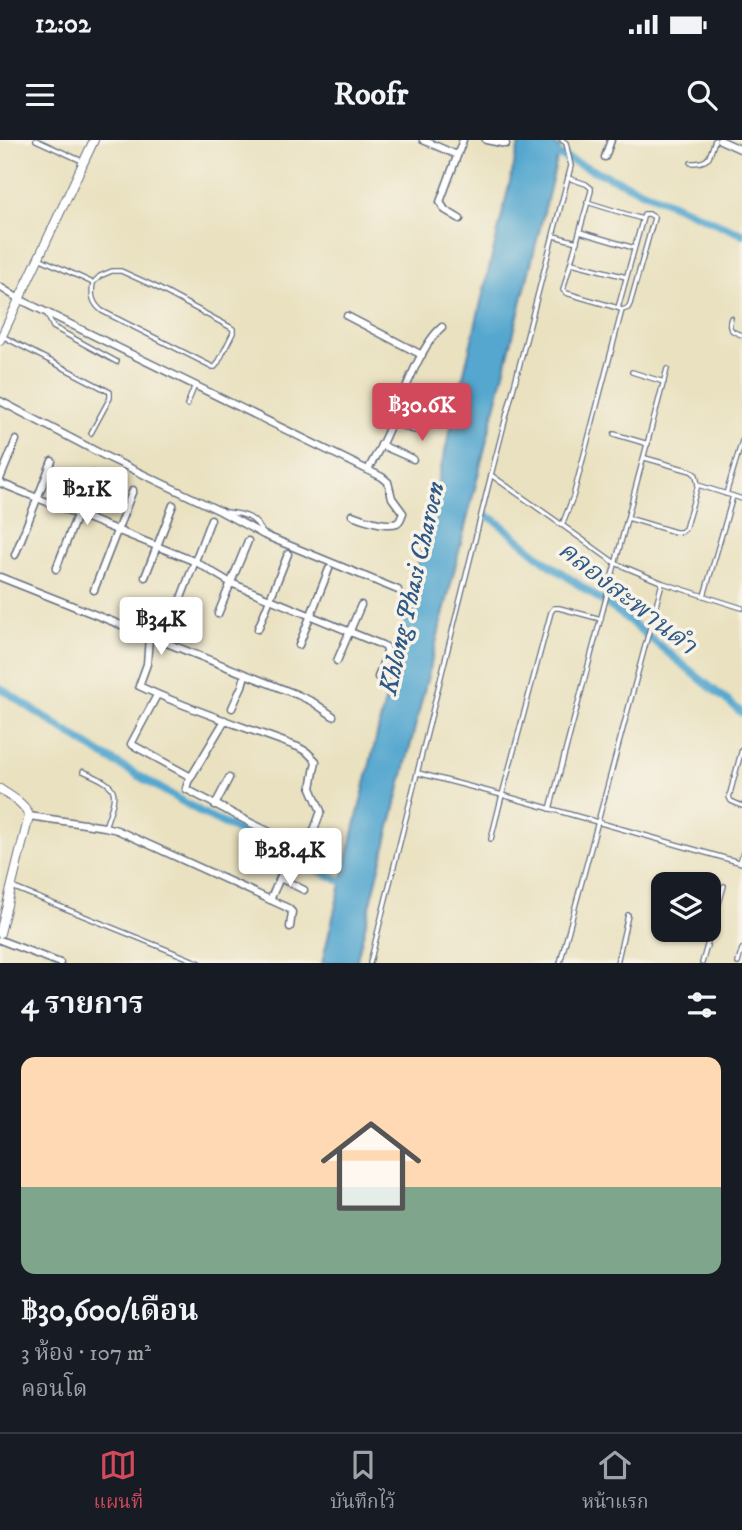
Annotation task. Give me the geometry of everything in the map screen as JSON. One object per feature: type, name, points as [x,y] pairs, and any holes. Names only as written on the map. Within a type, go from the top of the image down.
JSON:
[{"type":"street","points":[[1,338],[93,140]]},
{"type":"street","points":[[423,140],[457,155]]},
{"type":"street","points":[[460,219],[445,210],[440,202],[463,140]]},
{"type":"street","points":[[486,140],[506,145]]},
{"type":"street","points":[[605,157],[611,140]]},
{"type":"street","points":[[718,140],[742,150]]},
{"type":"street","points":[[0,287],[19,299],[382,477],[388,482],[392,498],[402,513],[397,523],[365,520],[352,515]]},
{"type":"street","points":[[347,316],[422,355]]},
{"type":"street","points":[[368,470],[422,355],[442,327]]},
{"type":"street","points":[[0,401],[264,534],[397,590]]},
{"type":"street","points":[[392,421],[416,430],[428,425],[432,416]]},
{"type":"street","points":[[16,440],[0,481],[195,562],[231,583],[386,647],[387,652],[378,677]]},
{"type":"street","points":[[381,445],[413,459]]},
{"type":"street","points":[[15,555],[52,461]]},
{"type":"street","points":[[55,569],[93,474]]},
{"type":"street","points":[[94,590],[133,490]]},
{"type":"street","points":[[145,577],[173,505]]},
{"type":"street","points":[[181,598],[211,519]]},
{"type":"street","points":[[219,614],[248,541]]},
{"type":"street","points":[[258,629],[288,554]]},
{"type":"street","points":[[299,645],[329,569]]},
{"type":"street","points":[[0,577],[298,695],[333,716]]},
{"type":"street","points":[[337,661],[361,604]]},
{"type":"street","points":[[149,637],[147,664],[139,686],[298,747],[316,761],[312,792],[321,811],[305,846],[251,823],[187,790],[186,786],[225,720]]},
{"type":"street","points":[[232,708],[245,675]]},
{"type":"street","points":[[157,695],[131,744],[191,777]]},
{"type":"street","points":[[215,804],[229,778]]},
{"type":"street","points":[[0,789],[21,804],[29,816],[0,933]]},
{"type":"street","points":[[29,816],[117,831],[290,910],[290,927]]},
{"type":"street","points":[[270,900],[286,864]]},
{"type":"street","points":[[280,878],[304,890]]},
{"type":"street","points":[[0,940],[60,963]]},
{"type":"lane","points":[[36,140],[84,162]]},
{"type":"lane","points":[[370,963],[571,166],[566,143],[562,140]]},
{"type":"lane","points":[[691,163],[703,163],[707,160],[718,140]]},
{"type":"lane","points":[[562,525],[573,497],[620,309],[626,277],[642,219],[646,214],[654,217],[628,308],[620,309],[564,292],[591,188],[568,178]]},
{"type":"lane","points":[[587,202],[642,219]]},
{"type":"lane","points":[[580,232],[634,248]]},
{"type":"lane","points":[[554,236],[577,242]]},
{"type":"lane","points":[[39,258],[93,283]]},
{"type":"lane","points":[[572,263],[626,277]]},
{"type":"lane","points":[[121,271],[233,328],[219,363],[213,367],[102,311],[96,306],[91,295],[93,283],[100,276],[121,271]]},
{"type":"lane","points":[[47,312],[53,327],[117,362]]},
{"type":"lane","points":[[730,318],[729,328],[742,335]]},
{"type":"lane","points":[[1,338],[110,392],[110,398],[91,433]]},
{"type":"lane","points":[[550,809],[667,369]]},
{"type":"lane","points":[[632,372],[664,382]]},
{"type":"lane","points":[[187,405],[195,385]]},
{"type":"lane","points":[[614,434],[648,444]]},
{"type":"lane","points":[[726,494],[742,441]]},
{"type":"lane","points":[[628,518],[681,532],[685,529],[698,485],[696,475],[691,471],[645,457]]},
{"type":"lane","points":[[491,475],[615,563],[663,583],[742,608]]},
{"type":"lane","points":[[698,485],[742,499]]},
{"type":"lane","points":[[704,596],[733,496]]},
{"type":"lane","points":[[559,963],[663,583]]},
{"type":"lane","points":[[491,839],[551,612],[554,608],[559,608],[601,619]]},
{"type":"lane","points":[[742,749],[729,797],[731,801],[742,806]]},
{"type":"lane","points":[[83,771],[104,781],[114,790],[116,797],[105,827]]},
{"type":"lane","points":[[418,773],[741,862],[742,855]]},
{"type":"lane","points":[[702,963],[724,886]]},
{"type":"lane","points":[[12,887],[200,963]]},
{"type":"lane","points":[[617,963],[628,915]]},
{"type":"lane","points":[[738,963],[742,949]]},
{"type":"water","points":[[520,140],[550,140],[560,148],[356,963],[322,963]]},
{"type":"waterway","points":[[549,151],[742,234]]},
{"type":"waterway","name":"คลองสะพานดำ","points":[[487,516],[546,562],[621,614],[742,713]]},
{"type":"waterway","points":[[0,688],[101,754],[206,815],[351,886]]},
{"type":"water label","name":"Khlong Phasi Charoen","points":[[411,588]]}]
